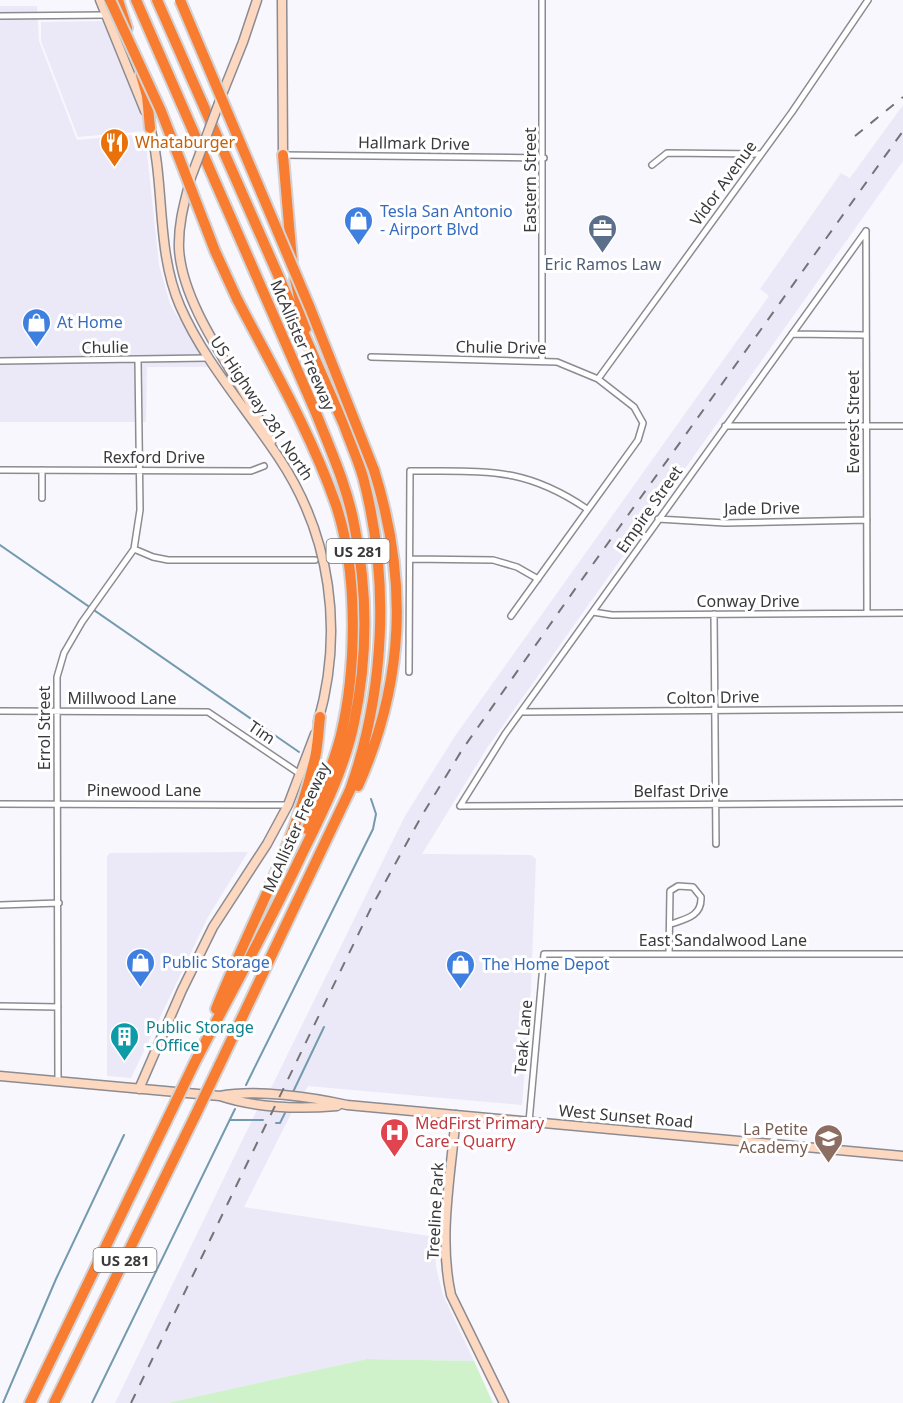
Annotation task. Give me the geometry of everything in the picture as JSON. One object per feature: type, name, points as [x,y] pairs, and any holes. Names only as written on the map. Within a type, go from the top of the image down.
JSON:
[{"type":"highway","points":[[110,0],[161,111],[215,250],[237,299],[319,462],[337,507],[351,585],[352,661],[341,735],[283,893]]},
{"type":"highway","points":[[118,0],[147,96],[150,128]]},
{"type":"highway","name":"McAllister Freeway","points":[[30,1403],[194,1064],[283,893],[336,780],[353,725],[364,656],[365,611],[354,523],[339,472],[316,413],[136,0]]},
{"type":"highway","name":"McAllister Freeway","points":[[54,1403],[335,825],[361,760],[378,666],[381,619],[374,538],[362,477],[344,425],[157,0]]},
{"type":"highway","points":[[180,0],[289,257],[374,470],[395,558],[398,603],[394,658],[374,752],[354,796],[335,825]]},
{"type":"highway","points":[[283,155],[289,240],[300,306],[314,360]]},
{"type":"highway","points":[[194,1064],[291,833],[314,761],[320,717]]},
{"type":"highway","points":[[23,1403],[54,1354]]},
{"type":"main road","name":"US Highway 281 North","points":[[100,0],[142,99],[150,128],[168,268],[179,304],[210,358],[278,456],[305,502],[325,559],[332,637],[320,717],[301,775],[267,844],[213,927],[182,990],[140,1089]]},
{"type":"main road","points":[[257,0],[190,180],[180,224],[182,265],[199,313],[261,420],[278,456]]},
{"type":"main road","points":[[282,0],[283,155]]},
{"type":"main road","name":"West Sunset Road","points":[[0,1076],[220,1096],[238,1092],[320,1099],[347,1105],[903,1156]]},
{"type":"main road","name":"Treeline Park","points":[[456,1115],[446,1244],[448,1280],[451,1295],[504,1403]]},
{"type":"street","name":"Eastern Street","points":[[542,360],[543,0]]},
{"type":"street","name":"Vidor Avenue","points":[[598,379],[868,0]]},
{"type":"street","points":[[0,16],[107,15]]},
{"type":"street","points":[[652,165],[667,153],[760,154]]},
{"type":"street","name":"Hallmark Drive","points":[[283,155],[544,158]]},
{"type":"street","name":"Empire Street","points":[[460,806],[505,734],[866,231]]},
{"type":"street","name":"Everest Street","points":[[866,231],[867,613]]},
{"type":"street","points":[[792,334],[866,335]]},
{"type":"street","name":"Chulie Drive","points":[[372,357],[542,360],[569,366],[598,379],[634,407],[643,423],[638,440],[587,509]]},
{"type":"street","name":"Chulie","points":[[0,361],[138,361],[210,358]]},
{"type":"street","name":"Errol Street","points":[[58,1082],[57,711],[59,667],[64,653],[82,622],[134,549],[140,510],[138,361]]},
{"type":"street","points":[[725,426],[903,426]]},
{"type":"street","name":"Rexford Drive","points":[[0,470],[251,471],[264,466]]},
{"type":"street","points":[[42,470],[42,498]]},
{"type":"street","points":[[409,672],[410,471],[517,475],[561,491],[587,509],[511,616]]},
{"type":"street","name":"Jade Drive","points":[[658,519],[725,523],[867,520]]},
{"type":"street","points":[[134,549],[168,560],[315,560]]},
{"type":"street","points":[[410,560],[493,560],[509,564],[538,579]]},
{"type":"street","name":"Conway Drive","points":[[593,612],[612,615],[903,613]]},
{"type":"street","points":[[714,614],[716,844]]},
{"type":"street","name":"Colton Drive","points":[[523,712],[903,709]]},
{"type":"street","name":"Millwood Lane","points":[[0,711],[208,712]]},
{"type":"street","name":"Tim","points":[[208,712],[301,775]]},
{"type":"street","name":"Belfast Drive","points":[[460,806],[903,803]]},
{"type":"street","name":"Pinewood Lane","points":[[0,804],[288,805]]},
{"type":"street","points":[[669,954],[671,924],[669,891],[678,886],[693,887],[701,897],[697,912],[692,917],[671,924]]},
{"type":"street","points":[[0,904],[59,903]]},
{"type":"street","name":"East Sandalwood Lane","points":[[544,954],[903,954]]},
{"type":"street","name":"Teak Lane","points":[[529,1122],[544,954]]},
{"type":"street","points":[[0,1006],[58,1007]]},
{"type":"shaded area","points":[[0,6],[37,6],[39,41],[77,140],[145,134],[159,265],[170,304],[208,367],[147,367],[146,422],[0,422]]},
{"type":"shaded area","points":[[105,21],[139,102],[146,131],[78,137],[41,41],[41,22]]},
{"type":"shaded area","points":[[903,105],[903,161],[487,748],[422,854],[531,855],[536,859],[531,989],[522,1105],[308,1086],[305,1092],[271,1088],[405,816],[455,736],[769,296],[760,289],[841,173],[850,178]]},
{"type":"shaded area","name":"Public Storage","points":[[248,852],[208,917],[131,1078],[107,1076],[107,856],[110,853]]},
{"type":"shaded area","points":[[257,1110],[292,1112],[244,1207],[435,1237],[436,1267],[443,1295],[474,1361],[367,1359],[167,1403],[115,1403]]},
{"type":"green space","points":[[367,1359],[474,1361],[493,1403],[167,1403]]},
{"type":"waterway","points":[[0,545],[299,752]]},
{"type":"waterway","points":[[246,1085],[373,829],[376,814],[371,799]]},
{"type":"waterway","points":[[293,1092],[324,1027]]},
{"type":"waterway","points":[[92,1403],[235,1109]]},
{"type":"waterway","points":[[276,1123],[280,1123],[286,1111]]},
{"type":"waterway","points":[[230,1120],[263,1120]]},
{"type":"waterway","points":[[3,1403],[56,1279],[124,1135]]},
{"type":"railway","points":[[855,136],[903,97]]},
{"type":"railway","points":[[131,1403],[371,908],[421,817],[462,750],[568,599],[903,131]]},
{"type":"place","name":"Whataburger","points":[[114,168]]},
{"type":"place","name":"Tesla San Antonio - Airport Blvd","points":[[359,246]]},
{"type":"place","name":"Eric Ramos Law","points":[[603,254]]},
{"type":"place","name":"At Home","points":[[36,348]]},
{"type":"place","name":"Public Storage","points":[[141,988]]},
{"type":"place","name":"The Home Depot","points":[[461,990]]},
{"type":"place","name":"Public Storage - Office","points":[[125,1062]]},
{"type":"place","name":"MedFirst Primary Care - Quarry","points":[[394,1158]]},
{"type":"place","name":"La Petite Academy","points":[[829,1164]]}]
